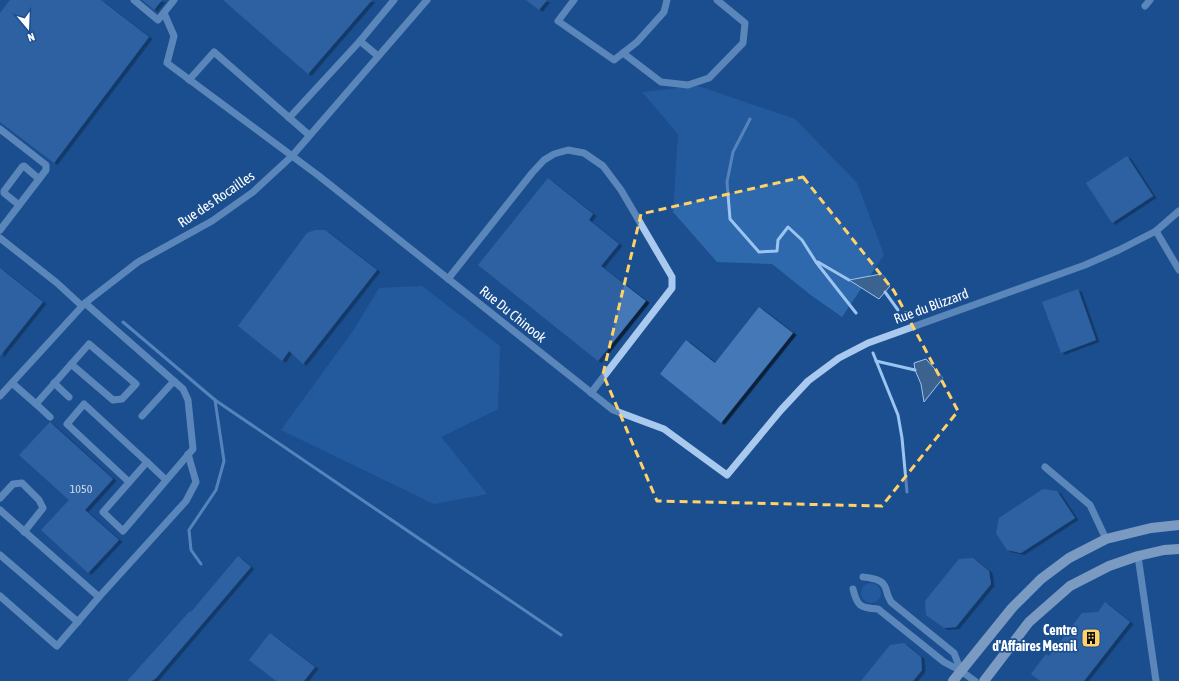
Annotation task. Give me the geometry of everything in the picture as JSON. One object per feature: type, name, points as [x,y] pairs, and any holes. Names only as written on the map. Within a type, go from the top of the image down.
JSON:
[{"type":"main road","points":[[953,681],[1012,608],[1042,579],[1068,558],[1106,539],[1151,528],[1179,524]]},
{"type":"main road","points":[[984,681],[1029,622],[1070,586],[1109,566],[1138,556],[1164,550],[1179,549]]},
{"type":"street","points":[[134,0],[158,20],[174,0]]},
{"type":"street","points":[[290,118],[360,41],[394,0]]},
{"type":"street","name":"Rue des Rocailles","points":[[0,396],[83,305],[138,262],[212,221],[253,192],[292,156],[427,0]]},
{"type":"street","points":[[574,0],[558,21],[614,60],[637,42],[664,12],[666,0]]},
{"type":"street","points":[[623,53],[662,82],[688,85],[709,78],[744,43],[745,23],[717,0]]},
{"type":"street","points":[[1145,6],[1150,0]]},
{"type":"street","name":"Rue Du Chinook","points":[[164,13],[174,36],[167,63],[319,176],[613,410],[664,429],[727,476]]},
{"type":"street","points":[[360,41],[378,56]]},
{"type":"street","points":[[189,80],[214,52],[310,135]]},
{"type":"street","points":[[0,130],[46,165],[46,170],[40,179],[0,230]]},
{"type":"street","points":[[448,279],[544,160],[554,154],[568,150],[584,153],[603,166],[621,190],[672,277],[672,288],[591,393]]},
{"type":"street","points":[[19,205],[4,193],[4,190],[22,167],[24,166],[40,179]]},
{"type":"street","name":"Rue du Blizzard","points":[[727,476],[781,410],[808,381],[839,358],[868,343],[1085,265],[1156,231],[1179,211]]},
{"type":"street","points":[[1156,231],[1179,270]]},
{"type":"street","points":[[0,238],[57,283],[174,381],[183,389],[188,400],[193,449],[123,531],[103,512],[147,462]]},
{"type":"street","points":[[36,404],[54,383],[71,364],[89,344],[136,384],[122,399],[113,400],[71,364]]},
{"type":"street","points":[[142,416],[174,381]]},
{"type":"street","points":[[12,383],[50,417]]},
{"type":"street","points":[[54,383],[69,397]]},
{"type":"street","points":[[129,482],[66,424],[84,404],[166,480]]},
{"type":"street","points":[[0,596],[57,646],[186,501],[196,482],[188,454]]},
{"type":"street","points":[[1045,467],[1090,505],[1106,539]]},
{"type":"street","points":[[0,498],[14,484],[22,483],[39,500],[43,508],[24,532]]},
{"type":"street","points":[[0,510],[99,597]]},
{"type":"street","points":[[0,555],[78,622]]},
{"type":"street","points":[[1138,556],[1156,681]]},
{"type":"street","points":[[862,577],[877,579],[885,586],[891,602],[954,653],[961,671]]},
{"type":"street","points":[[853,589],[856,601],[865,609],[878,610],[944,662],[961,671],[975,681]]},
{"type":"highlighted area","points":[[803,177],[894,291],[958,411],[882,506],[657,501],[603,374],[641,214]]},
{"type":"shaded area","points":[[698,86],[795,119],[857,183],[884,255],[842,317],[812,296],[772,264],[717,262],[673,212],[678,134],[642,92]]},
{"type":"shaded area","points":[[881,274],[885,277],[890,286],[879,299],[849,280]]},
{"type":"shaded area","points":[[422,286],[500,346],[498,409],[441,437],[487,494],[434,504],[281,430],[353,331],[379,288]]},
{"type":"shaded area","points":[[926,359],[943,378],[924,402],[921,384],[915,370],[914,363]]},
{"type":"shaded area","points":[[867,583],[875,583],[881,589],[881,597],[875,603],[867,603],[861,597],[861,589]]},
{"type":"building","points":[[10,0],[101,0],[149,37],[54,163],[0,122],[0,13]]},
{"type":"building","points":[[142,0],[162,0],[154,10]]},
{"type":"building","points":[[223,0],[372,0],[308,74]]},
{"type":"building","points":[[526,0],[547,0],[539,10]]},
{"type":"building","points":[[1127,156],[1153,196],[1112,223],[1086,183]]},
{"type":"building","points":[[548,178],[593,214],[589,220],[619,244],[601,266],[646,301],[598,361],[478,265]]},
{"type":"building","points":[[315,230],[325,230],[377,270],[303,364],[289,351],[282,361],[238,326],[307,233]]},
{"type":"building","points":[[0,268],[43,302],[0,356]]},
{"type":"building","points":[[1078,289],[1096,340],[1061,353],[1042,302]]},
{"type":"building","points":[[759,307],[793,333],[721,423],[660,374],[686,340],[715,363]]},
{"type":"building","points":[[50,422],[113,479],[85,510],[119,540],[88,573],[41,530],[69,500],[19,455]]},
{"type":"building","points":[[1043,489],[1057,491],[1075,518],[1021,553],[1007,550],[996,533],[999,518]]},
{"type":"building","points":[[238,556],[251,567],[156,678],[152,681],[127,681],[190,611],[191,612]]},
{"type":"building","points":[[973,558],[989,571],[991,584],[956,627],[944,628],[926,615],[925,601],[959,559]]},
{"type":"building","name":"Centre d'Affaires Mesnil","points":[[1105,602],[1130,622],[1084,681],[1040,681],[1031,674],[1046,654],[1049,656],[1082,613],[1098,612]]},
{"type":"building","points":[[270,633],[315,667],[304,681],[276,681],[249,660]]},
{"type":"building","points":[[904,643],[921,657],[922,670],[913,681],[861,681],[890,645]]},
{"type":"waterway","points":[[750,119],[733,152],[727,182],[730,219],[759,252],[777,251],[778,240],[788,227],[802,240],[816,262],[856,313]]},
{"type":"waterway","points":[[818,262],[849,280]]},
{"type":"waterway","points":[[885,292],[898,310]]},
{"type":"waterway","points":[[123,322],[215,400],[561,635]]},
{"type":"waterway","points":[[873,353],[898,415],[902,438],[907,492]]},
{"type":"waterway","points":[[876,361],[915,370]]},
{"type":"waterway","points":[[201,564],[191,550],[189,530],[216,490],[224,461],[215,400]]},
{"type":"place","name":"Centre d'Affaires Mesnil","points":[[1091,638]]}]
